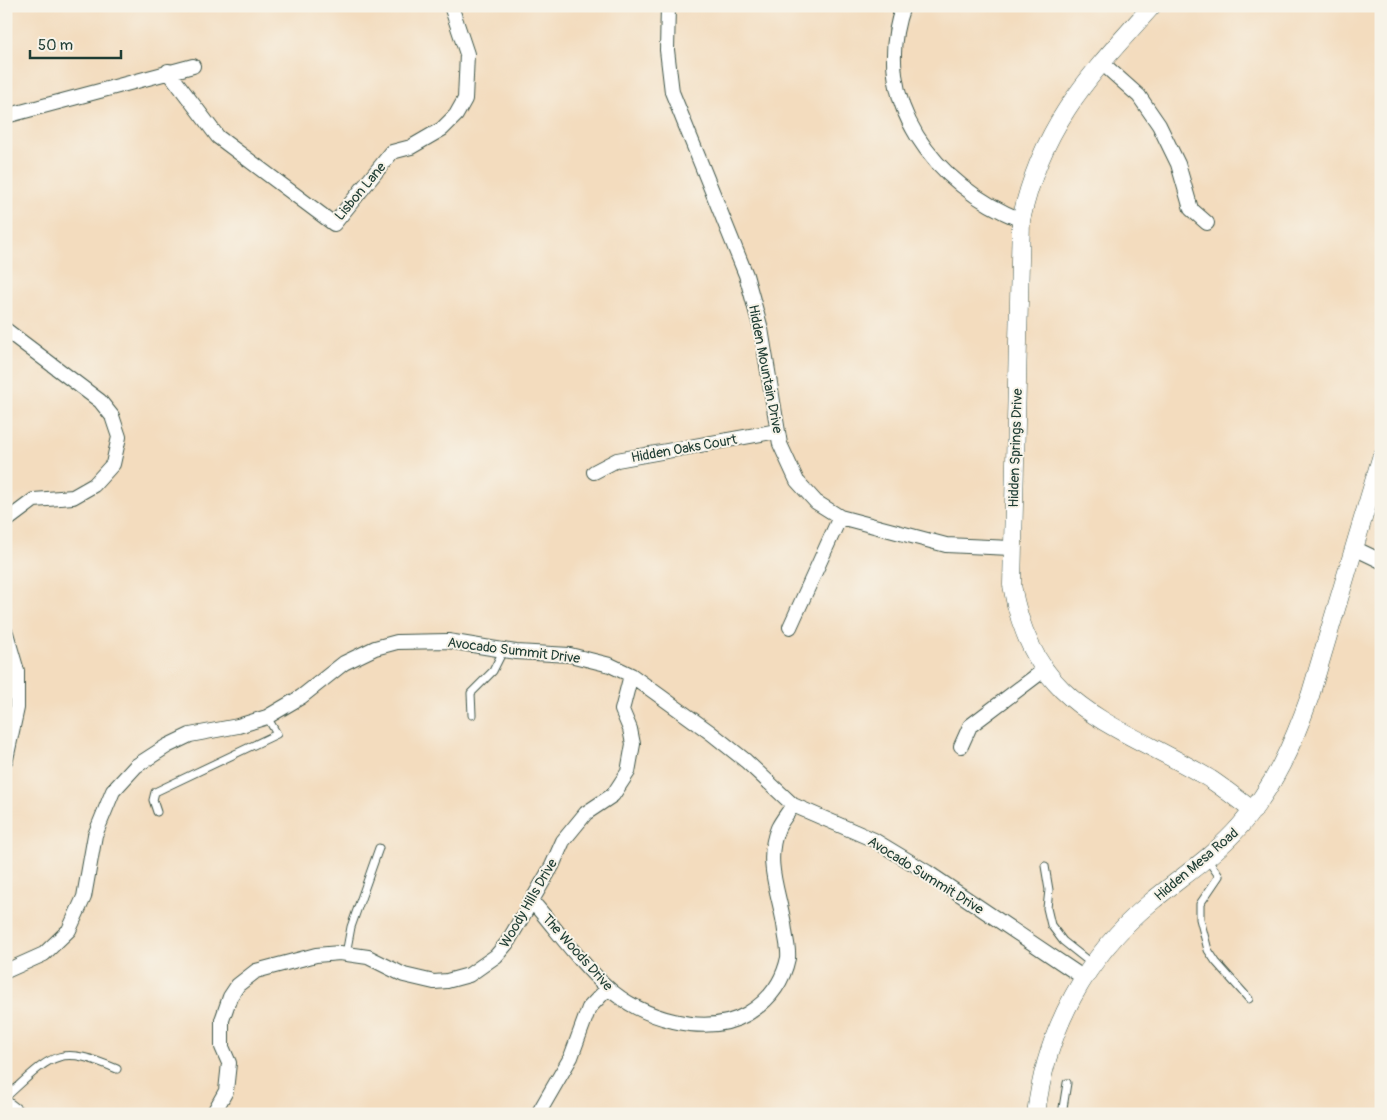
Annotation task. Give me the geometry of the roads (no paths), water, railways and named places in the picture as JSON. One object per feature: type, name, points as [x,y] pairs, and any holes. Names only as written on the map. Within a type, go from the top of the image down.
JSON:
[{"type":"street","name":"Lisbon Lane","points":[[168,71],[218,137],[334,224],[392,152],[411,147],[442,129],[456,115],[465,99],[467,54],[452,6]]},
{"type":"street","name":"Hidden Mountain Drive","points":[[668,6],[667,50],[672,92],[746,275],[761,329],[777,431],[784,457],[797,481],[816,502],[840,517],[946,545],[1011,548]]},
{"type":"street","points":[[902,6],[894,44],[895,76],[902,107],[915,135],[933,158],[970,193],[994,209],[1021,220]]},
{"type":"street","name":"Hidden Springs Drive","points":[[1152,6],[1077,92],[1054,128],[1036,165],[1021,220],[1018,384],[1011,576],[1015,603],[1026,639],[1044,670],[1063,692],[1085,710],[1211,780],[1253,811]]},
{"type":"street","points":[[1102,63],[1139,96],[1159,125],[1178,164],[1191,209],[1207,223]]},
{"type":"street","points":[[6,116],[168,71],[193,66]]},
{"type":"street","points":[[6,330],[100,401],[112,416],[120,437],[113,464],[94,485],[73,497],[34,500],[6,521]]},
{"type":"street","name":"Hidden Oaks Court","points":[[594,472],[617,460],[777,431]]},
{"type":"street","name":"Hidden Mesa Road","points":[[1036,1114],[1043,1073],[1053,1039],[1066,1010],[1088,971],[1123,927],[1206,858],[1253,811],[1278,775],[1296,736],[1381,458]]},
{"type":"street","points":[[790,627],[840,517]]},
{"type":"street","points":[[1354,548],[1381,561]]},
{"type":"street","points":[[6,633],[17,671],[16,708],[6,758]]},
{"type":"street","name":"Avocado Summit Drive","points":[[6,971],[44,954],[62,939],[72,925],[84,897],[95,835],[113,791],[136,766],[167,746],[190,735],[238,726],[267,716],[301,697],[344,663],[375,648],[396,642],[448,641],[532,654],[570,655],[610,665],[631,675],[725,744],[793,805],[874,840],[1088,971]]},
{"type":"street","points":[[961,746],[970,726],[1044,670]]},
{"type":"street","name":"Woody Hills Drive","points":[[213,1114],[226,1091],[229,1063],[222,1047],[222,1020],[230,997],[238,985],[256,971],[316,955],[346,954],[368,957],[404,975],[434,982],[448,981],[469,975],[496,956],[507,943],[552,866],[563,841],[586,813],[613,795],[628,772],[633,744],[622,710],[631,675]]},
{"type":"street","name":"The Woods Drive","points":[[530,902],[538,907],[608,988],[631,1003],[668,1021],[713,1025],[734,1022],[758,1007],[774,992],[784,972],[788,955],[784,920],[772,877],[771,858],[778,828],[793,805]]},
{"type":"street","points":[[538,1114],[571,1057],[590,1008],[608,988]]},
{"type":"street","points":[[6,1104],[19,1114]]},
{"type":"lane","points":[[472,716],[472,693],[493,671],[504,649]]},
{"type":"lane","points":[[157,812],[153,800],[155,792],[277,734],[267,716]]},
{"type":"lane","points":[[346,954],[351,927],[379,848]]},
{"type":"lane","points":[[1206,858],[1219,876],[1200,904],[1200,919],[1208,950],[1216,962],[1249,999]]},
{"type":"lane","points":[[1045,866],[1049,890],[1047,908],[1051,925],[1088,971]]},
{"type":"lane","points":[[6,1097],[40,1066],[64,1054],[92,1058],[117,1069]]},
{"type":"lane","points":[[1062,1114],[1067,1083]]}]
